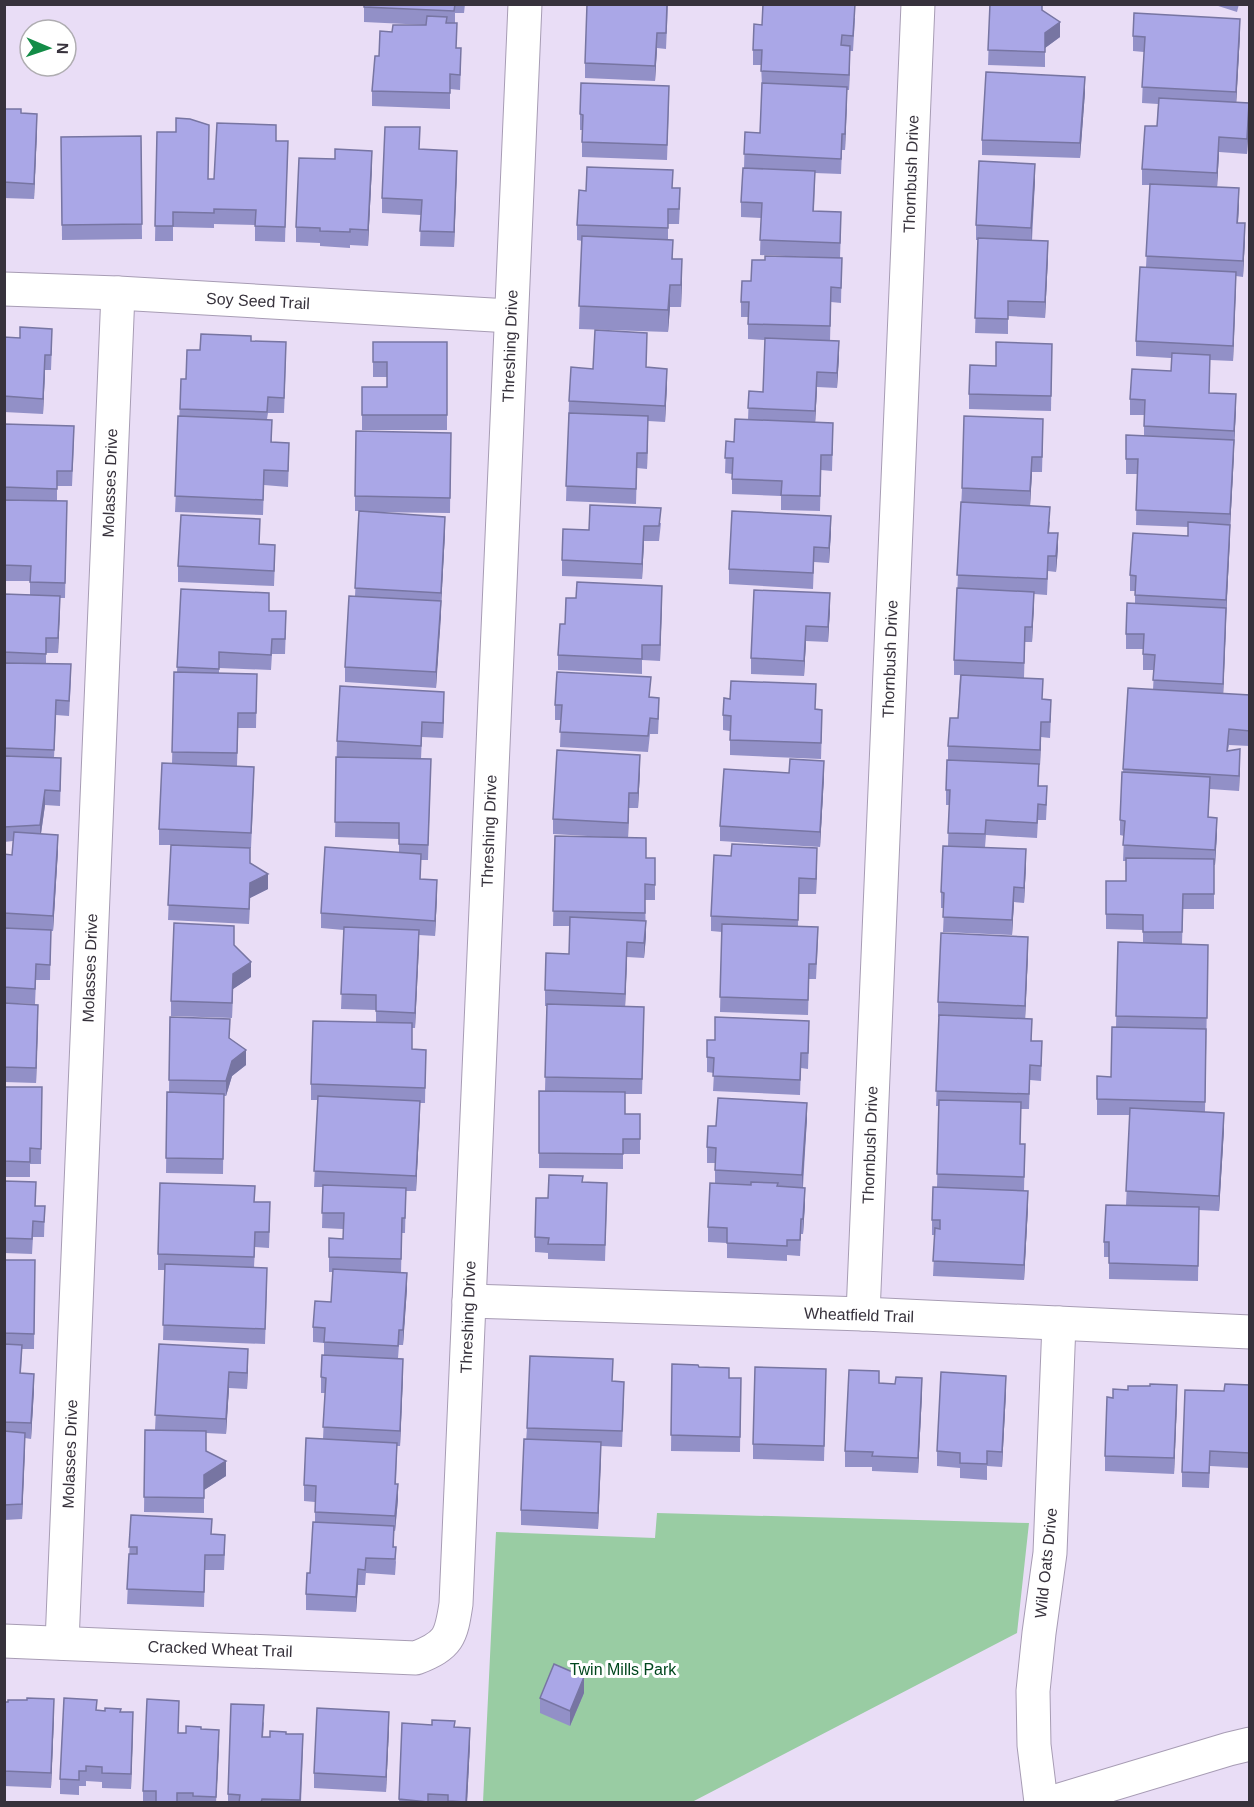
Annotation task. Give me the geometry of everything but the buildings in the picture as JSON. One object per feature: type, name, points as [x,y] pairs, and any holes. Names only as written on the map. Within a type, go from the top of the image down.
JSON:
[{"type":"street","name":"Threshing Drive","points":[[434,1651],[445,1641],[452,1630],[456,1604],[525,4]]},
{"type":"street","name":"Thornbush Drive","points":[[862,1314],[918,4]]},
{"type":"street","name":"Soy Seed Trail","points":[[4,289],[118,293],[511,316]]},
{"type":"street","name":"Molasses Drive","points":[[62,1643],[118,293]]},
{"type":"street","name":"Wheatfield Trail","points":[[469,1301],[862,1314],[1250,1332]]},
{"type":"street","name":"Wild Oats Drive","points":[[1041,1803],[1034,1744],[1033,1691],[1050,1554],[1059,1323]]},
{"type":"street","name":"Cracked Wheat Trail","points":[[4,1641],[416,1658],[434,1651]]},
{"type":"street","points":[[1053,1803],[1250,1744]]},
{"type":"green space","name":"Twin Mills Park","points":[[657,1513],[1029,1523],[1017,1633],[692,1802],[483,1802],[496,1532],[655,1538]]}]
